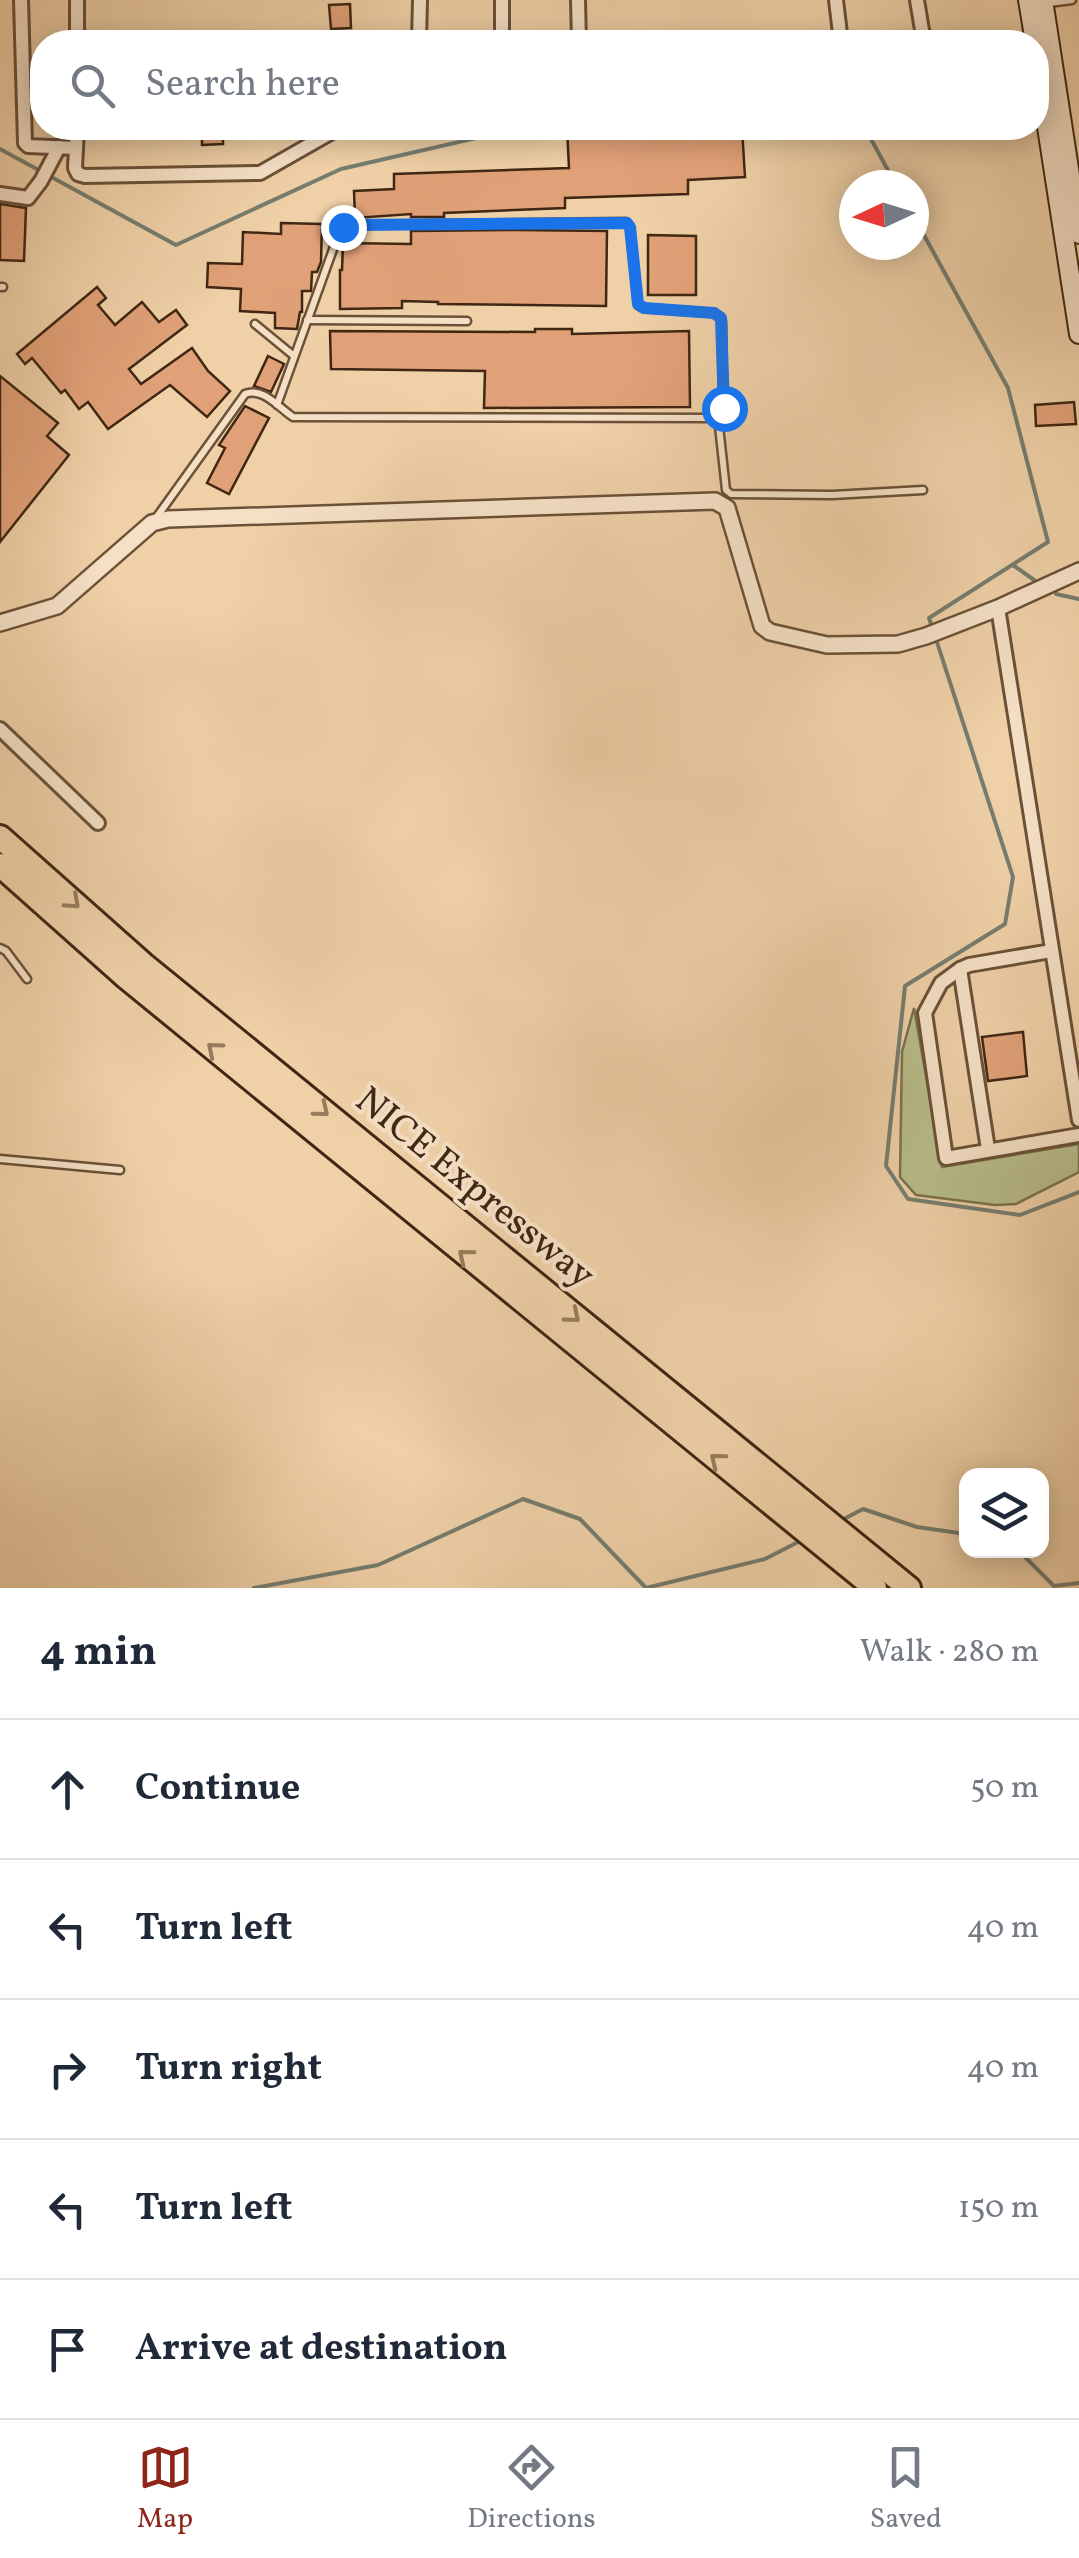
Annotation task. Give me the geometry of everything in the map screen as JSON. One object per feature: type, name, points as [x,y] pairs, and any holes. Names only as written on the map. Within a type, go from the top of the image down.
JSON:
[{"type":"highway","name":"NICE Expressway","points":[[0,837],[143,964],[801,1514],[822,1544],[875,1588]]},
{"type":"highway","name":"NICE Expressway","points":[[0,866],[127,978],[384,1190],[801,1514],[846,1536],[908,1588]]},
{"type":"main road","points":[[1035,30],[1036,2]]},
{"type":"main road","points":[[1036,2],[1038,30]]},
{"type":"main road","points":[[1049,100],[1079,234]]},
{"type":"main road","points":[[1049,123],[1079,334]]},
{"type":"street","points":[[21,0],[24,141],[28,146],[76,148]]},
{"type":"street","points":[[76,0],[77,30]]},
{"type":"street","points":[[419,30],[420,0]]},
{"type":"street","points":[[502,0],[502,30]]},
{"type":"street","points":[[578,0],[579,30]]},
{"type":"street","points":[[836,0],[840,30]]},
{"type":"street","points":[[917,0],[922,30]]},
{"type":"street","points":[[76,140],[76,168],[81,176],[257,173],[318,140]]},
{"type":"street","points":[[0,194],[28,198],[59,147]]},
{"type":"street","points":[[0,623],[57,606],[152,523],[168,519],[715,501],[727,508],[760,622],[766,630],[827,645],[888,645],[926,636],[1079,571]]},
{"type":"street","points":[[998,608],[1079,1120]]},
{"type":"street","points":[[0,730],[98,824]]},
{"type":"street","points":[[1051,951],[960,969],[941,983],[925,1013],[946,1158],[1079,1136]]},
{"type":"street","points":[[960,969],[988,1149]]},
{"type":"lane","points":[[1036,2],[1072,0]]},
{"type":"lane","points":[[277,405],[340,230],[345,226],[626,222],[630,227],[638,304],[644,308],[714,313],[721,318],[724,408],[718,418],[726,490],[731,494],[832,495],[923,490]]},
{"type":"lane","points":[[307,320],[467,321]]},
{"type":"lane","points":[[255,324],[294,356]]},
{"type":"lane","points":[[152,523],[245,394],[257,392],[293,417],[718,418]]},
{"type":"lane","points":[[0,948],[26,978]]},
{"type":"lane","points":[[0,1159],[120,1170]]},
{"type":"green space","points":[[914,1008],[942,1167],[1079,1144],[1079,1172],[1016,1204],[916,1195],[900,1177],[902,1052]]},
{"type":"building","points":[[350,4],[351,28],[331,29],[329,5]]},
{"type":"building","points":[[202,140],[223,140],[223,144],[202,145]]},
{"type":"building","points":[[568,140],[743,140],[745,177],[688,180],[688,194],[565,198],[565,208],[444,213],[444,217],[411,214],[355,218],[354,191],[394,189],[394,174],[569,168]]},
{"type":"building","points":[[0,204],[26,208],[24,261],[0,260]]},
{"type":"building","points":[[281,223],[322,224],[321,262],[317,272],[312,272],[311,291],[302,291],[297,329],[275,328],[275,313],[240,311],[241,289],[207,287],[208,263],[242,264],[243,232],[281,234]]},
{"type":"building","points":[[411,231],[607,231],[606,306],[402,301],[402,308],[340,309],[343,243],[411,244]]},
{"type":"building","points":[[648,235],[696,236],[696,295],[648,295]]},
{"type":"building","points":[[97,287],[106,298],[98,305],[115,325],[142,302],[159,322],[176,310],[187,325],[129,369],[141,384],[192,348],[208,371],[230,391],[207,417],[170,385],[108,429],[88,402],[79,409],[32,358],[25,364],[17,354]]},
{"type":"building","points":[[572,329],[572,334],[689,331],[690,407],[484,408],[485,371],[331,369],[330,331]]},
{"type":"building","points":[[268,356],[284,364],[271,392],[254,386]]},
{"type":"building","points":[[0,376],[58,423],[47,436],[69,455],[0,542]]},
{"type":"building","points":[[1074,402],[1076,424],[1036,426],[1035,405]]},
{"type":"building","points":[[245,406],[269,418],[229,494],[207,483],[225,448],[219,445]]},
{"type":"building","points":[[1023,1032],[1027,1076],[988,1081],[982,1037]]},
{"type":"waterway","points":[[0,149],[176,245],[341,169],[468,140]]},
{"type":"waterway","points":[[872,140],[888,170]]},
{"type":"waterway","points":[[929,244],[1008,388],[1048,542],[929,618],[932,627]]},
{"type":"waterway","points":[[1013,565],[1034,580]]},
{"type":"waterway","points":[[1056,594],[1079,599]]},
{"type":"waterway","points":[[935,636],[1013,877],[1005,924],[905,986],[886,1166],[908,1199],[1020,1215],[1079,1192]]},
{"type":"waterway","points":[[254,1588],[378,1565],[523,1499],[580,1519],[646,1588],[765,1559],[802,1540]]},
{"type":"waterway","points":[[842,1520],[863,1509],[917,1527],[959,1533]]},
{"type":"waterway","points":[[1026,1558],[1054,1586],[1079,1583]]},
{"type":"route","points":[[343,227],[627,223],[638,304],[644,308],[714,313],[721,318],[724,408]]}]
